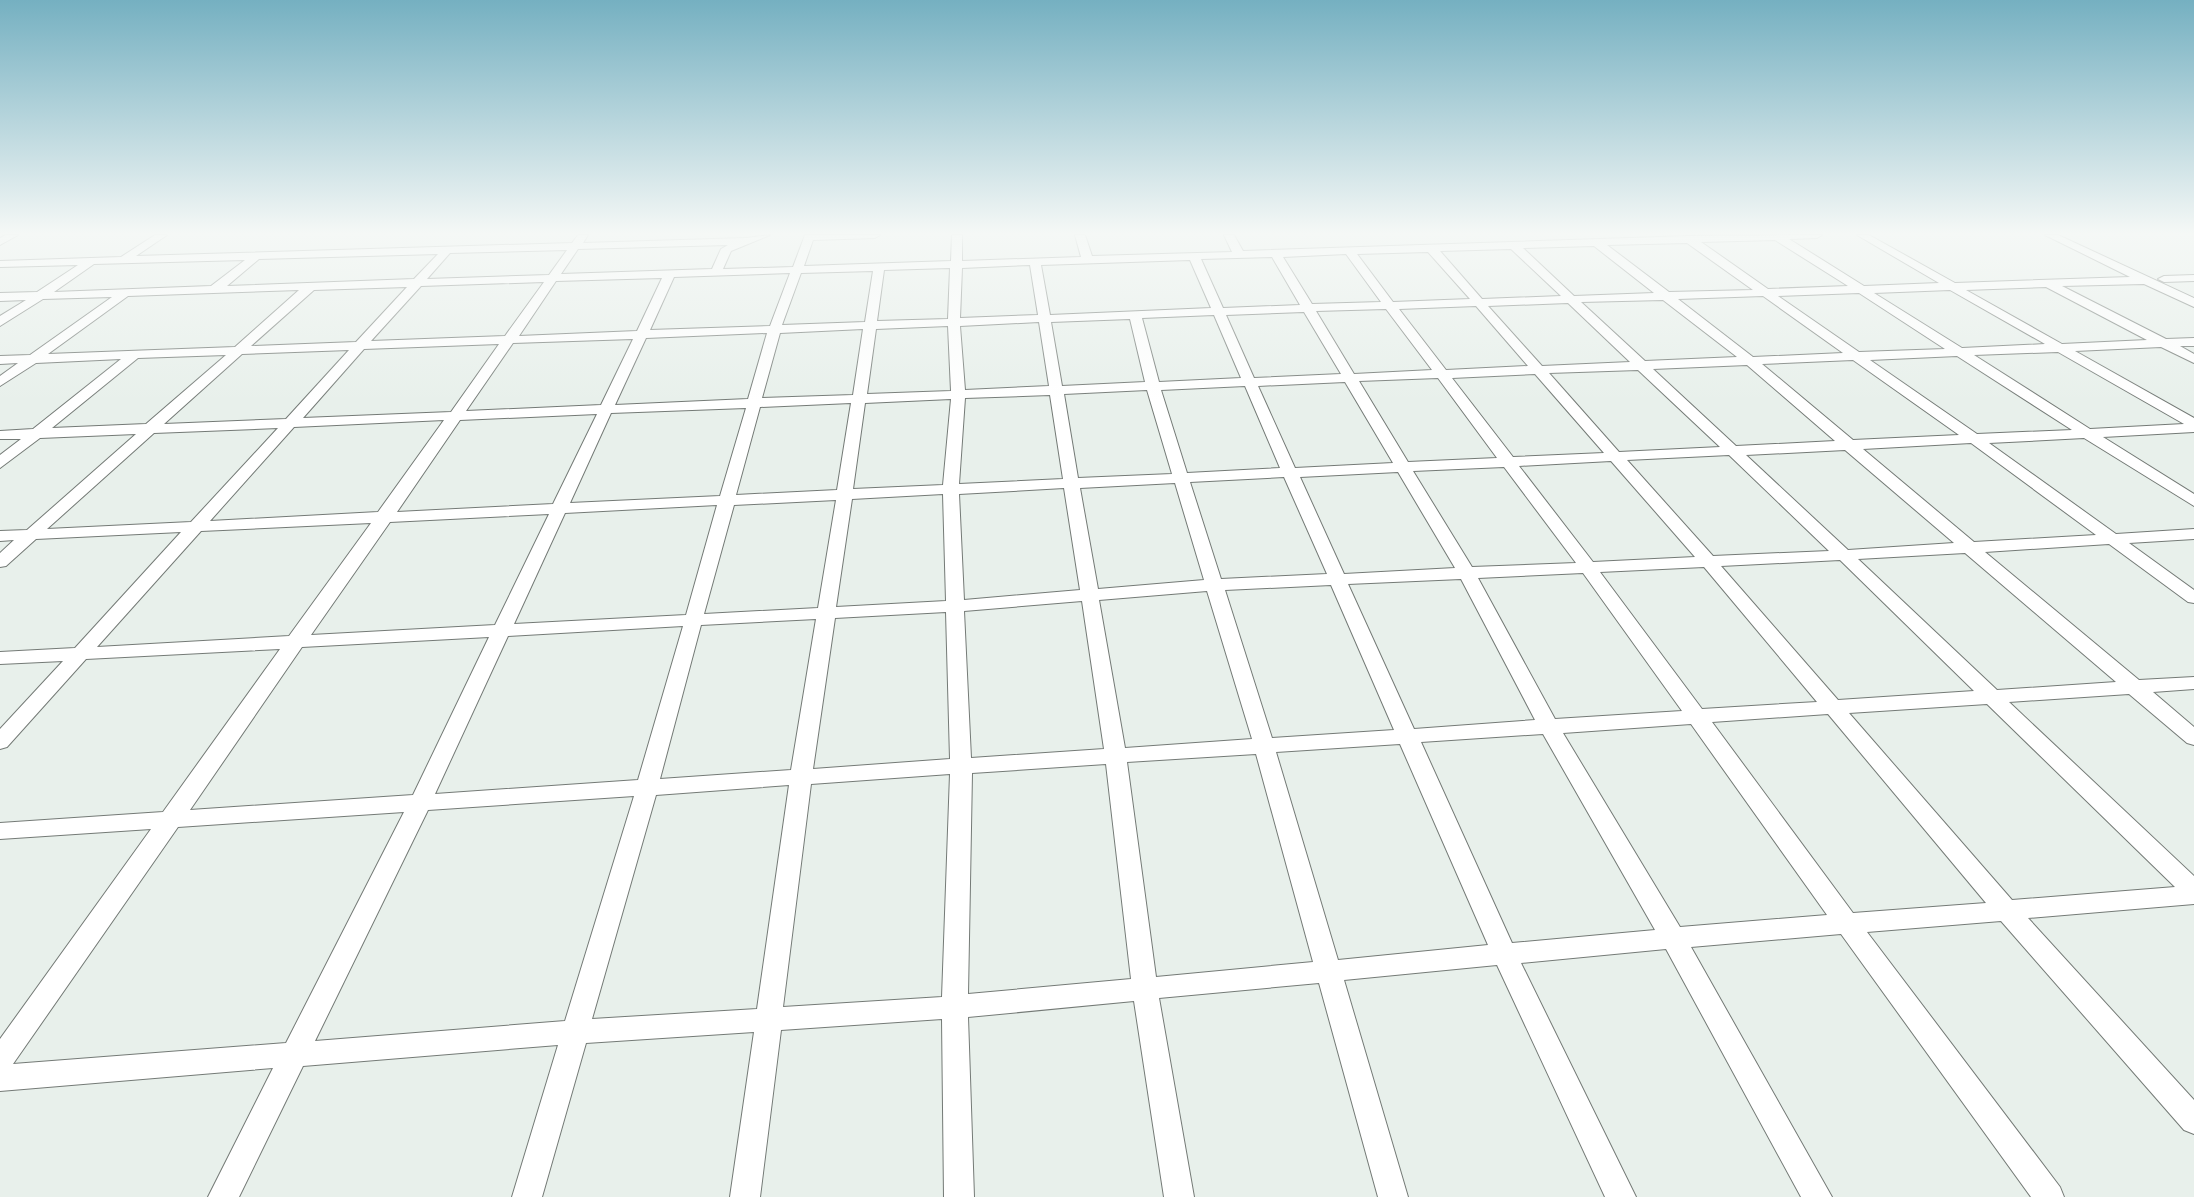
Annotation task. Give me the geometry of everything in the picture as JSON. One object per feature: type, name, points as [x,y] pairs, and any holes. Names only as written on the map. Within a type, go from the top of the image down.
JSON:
[{"type":"street","points":[[0,322],[48,291]]},
{"type":"street","points":[[0,297],[188,291]]},
{"type":"street","points":[[0,562],[305,291]]},
{"type":"street","points":[[0,742],[410,291]]},
{"type":"street","points":[[0,1061],[544,291]]},
{"type":"street","points":[[223,1197],[420,803],[562,508],[662,291]]},
{"type":"street","points":[[527,1197],[647,788],[774,331],[790,291]]},
{"type":"street","points":[[745,1197],[801,777],[875,291]]},
{"type":"street","points":[[955,291],[958,395],[951,489],[961,767],[955,1007],[959,1197]]},
{"type":"street","points":[[1041,291],[1116,756],[1145,990],[1179,1197]]},
{"type":"street","points":[[1209,291],[1505,955],[1621,1197]]},
{"type":"street","points":[[1298,291],[1467,574],[1549,727],[1673,938],[1817,1197]]},
{"type":"street","points":[[1379,291],[1699,717],[2049,1197]]},
{"type":"street","points":[[1468,291],[1707,560],[2007,911],[2194,1121]]},
{"type":"street","points":[[1563,291],[1993,696],[2194,893]]},
{"type":"street","points":[[1661,291],[1750,361],[2194,738]]},
{"type":"street","points":[[1762,291],[2194,598]]},
{"type":"street","points":[[1867,291],[1956,352],[2194,501]]},
{"type":"street","points":[[0,360],[1308,308],[1870,291]]},
{"type":"street","points":[[1961,291],[2194,426]]},
{"type":"street","points":[[2061,291],[2194,359]]},
{"type":"street","points":[[2169,291],[2194,303]]},
{"type":"street","points":[[0,382],[125,293]]},
{"type":"street","points":[[1135,315],[1153,387],[1264,746],[1393,1197]]},
{"type":"street","points":[[0,435],[2194,342]]},
{"type":"street","points":[[0,463],[134,355]]},
{"type":"street","points":[[0,536],[2194,426]]},
{"type":"street","points":[[0,658],[955,606],[1214,585],[1844,555],[2194,534]]},
{"type":"street","points":[[0,831],[2194,683]]},
{"type":"street","points":[[0,1078],[574,1032],[955,1007],[1673,938],[2194,893]]}]
